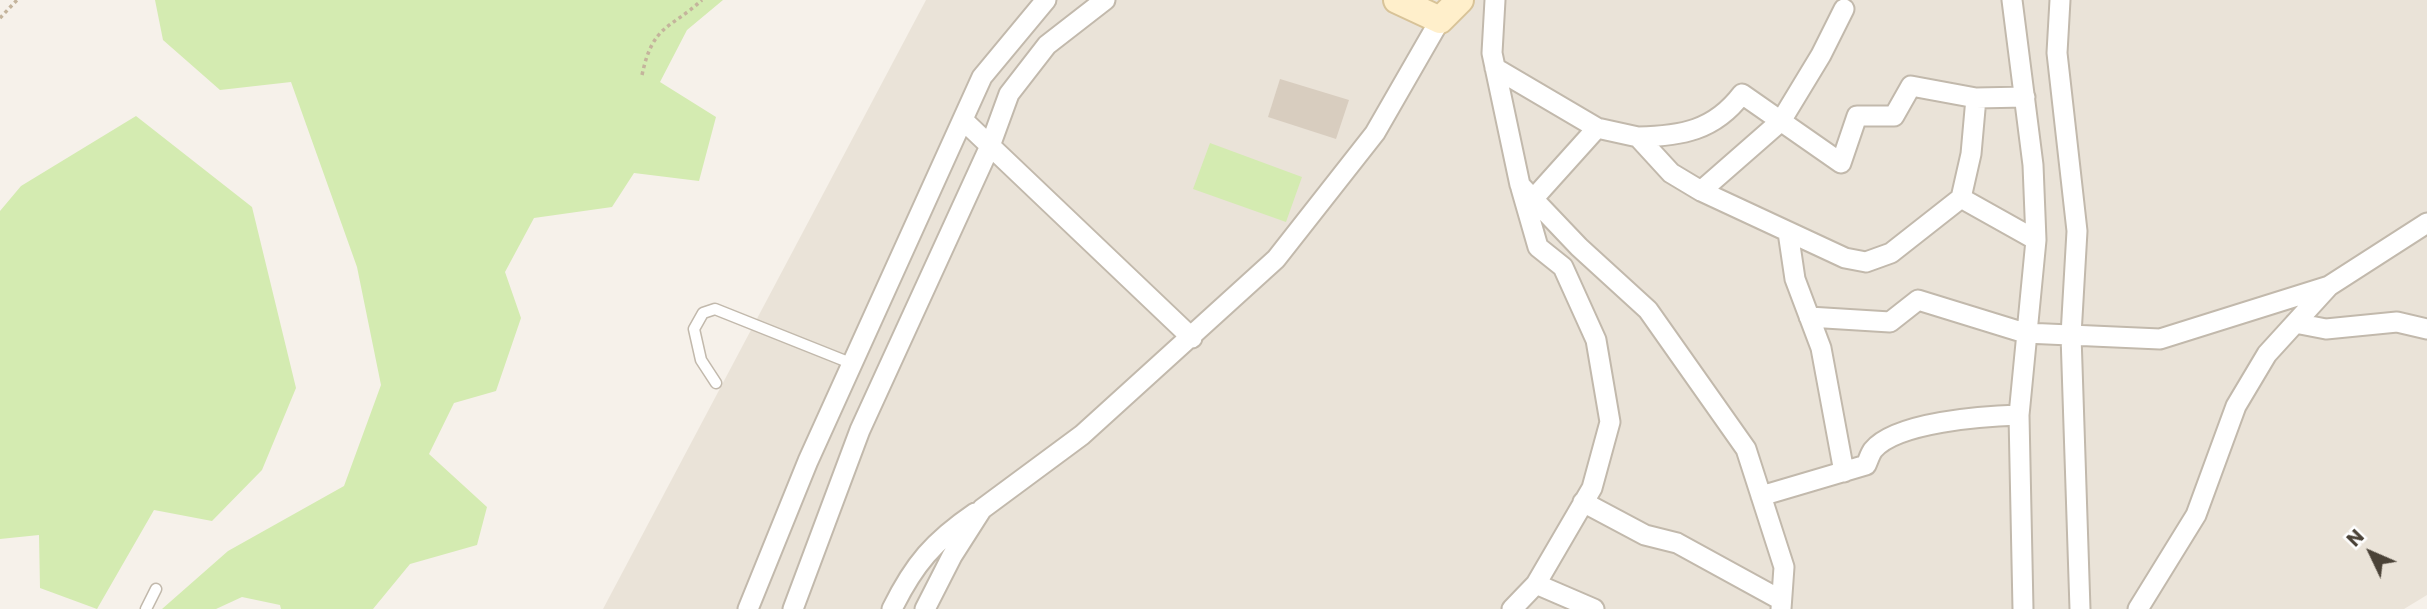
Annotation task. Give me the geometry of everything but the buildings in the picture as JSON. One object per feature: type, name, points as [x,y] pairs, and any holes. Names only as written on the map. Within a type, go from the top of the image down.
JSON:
[{"type":"street","points":[[748,609],[808,461],[982,77],[1046,0]]},
{"type":"street","points":[[793,609],[860,430],[990,146],[1009,94],[1021,76],[1061,33],[1105,0]]},
{"type":"street","points":[[1397,0],[1446,10]]},
{"type":"street","points":[[892,609],[922,556],[944,535],[1082,435],[1276,259],[1375,132],[1446,10],[1460,0]]},
{"type":"street","points":[[1495,0],[1494,68],[1527,191],[1538,247],[1563,267],[1595,340],[1611,422],[1592,488],[1536,584],[1512,609]]},
{"type":"street","points":[[2012,0],[2033,165],[2036,240],[2019,415],[2023,609]]},
{"type":"street","points":[[2060,0],[2057,53],[2077,231],[2071,335],[2080,609]]},
{"type":"street","points":[[1701,191],[1781,121],[1821,55],[1844,9]]},
{"type":"street","points":[[1494,68],[1597,128],[1638,137],[1681,136],[1727,113],[1742,94],[1842,163],[1857,116],[1894,116],[1911,86],[1976,98],[2025,97]]},
{"type":"street","points":[[1638,137],[1671,173],[1701,191],[1845,258],[1866,262],[1891,253],[1961,198],[1972,155],[1976,98]]},
{"type":"street","points":[[963,120],[1192,338]]},
{"type":"street","points":[[1527,191],[1597,128]]},
{"type":"street","points":[[1527,191],[1579,247],[1648,310],[1746,449],[1784,566],[1781,605],[1677,543],[1645,535],[1583,502]]},
{"type":"street","points":[[1961,198],[2036,240]]},
{"type":"street","points":[[2138,609],[2196,515],[2236,406],[2267,355],[2329,286],[2427,222]]},
{"type":"street","points":[[1788,232],[1795,279],[1821,348],[1844,472]]},
{"type":"street","points":[[1809,317],[1890,322],[1918,300],[2025,334],[2160,339],[2329,286]]},
{"type":"street","points":[[2295,323],[2326,329],[2398,322],[2427,329]]},
{"type":"street","points":[[1761,496],[1866,466],[1873,450],[1897,435],[1965,416],[2019,415]]},
{"type":"street","points":[[925,609],[952,556],[982,509]]},
{"type":"street","points":[[1536,584],[1594,609]]},
{"type":"lane","points":[[716,383],[701,360],[694,329],[703,313],[715,309],[853,364]]},
{"type":"lane","points":[[146,609],[156,589]]},
{"type":"path","points":[[0,18],[16,0]]},
{"type":"path","points":[[642,75],[646,55],[662,29],[702,0]]},
{"type":"shaded area","points":[[926,0],[2427,0],[2427,595],[2404,609],[603,609]]},
{"type":"green space","points":[[155,0],[723,0],[687,30],[660,82],[716,117],[699,181],[634,173],[612,207],[534,218],[505,272],[521,318],[496,391],[454,403],[429,454],[487,507],[477,545],[410,564],[373,609],[281,609],[280,605],[242,597],[216,609],[162,609],[228,551],[344,486],[381,385],[357,267],[291,82],[220,90],[163,40]]},
{"type":"green space","points":[[136,116],[252,207],[296,388],[262,470],[212,521],[154,510],[97,609],[40,588],[39,535],[0,539],[0,211],[21,186]]},
{"type":"green space","points":[[1210,143],[1302,177],[1286,222],[1193,189]]}]
